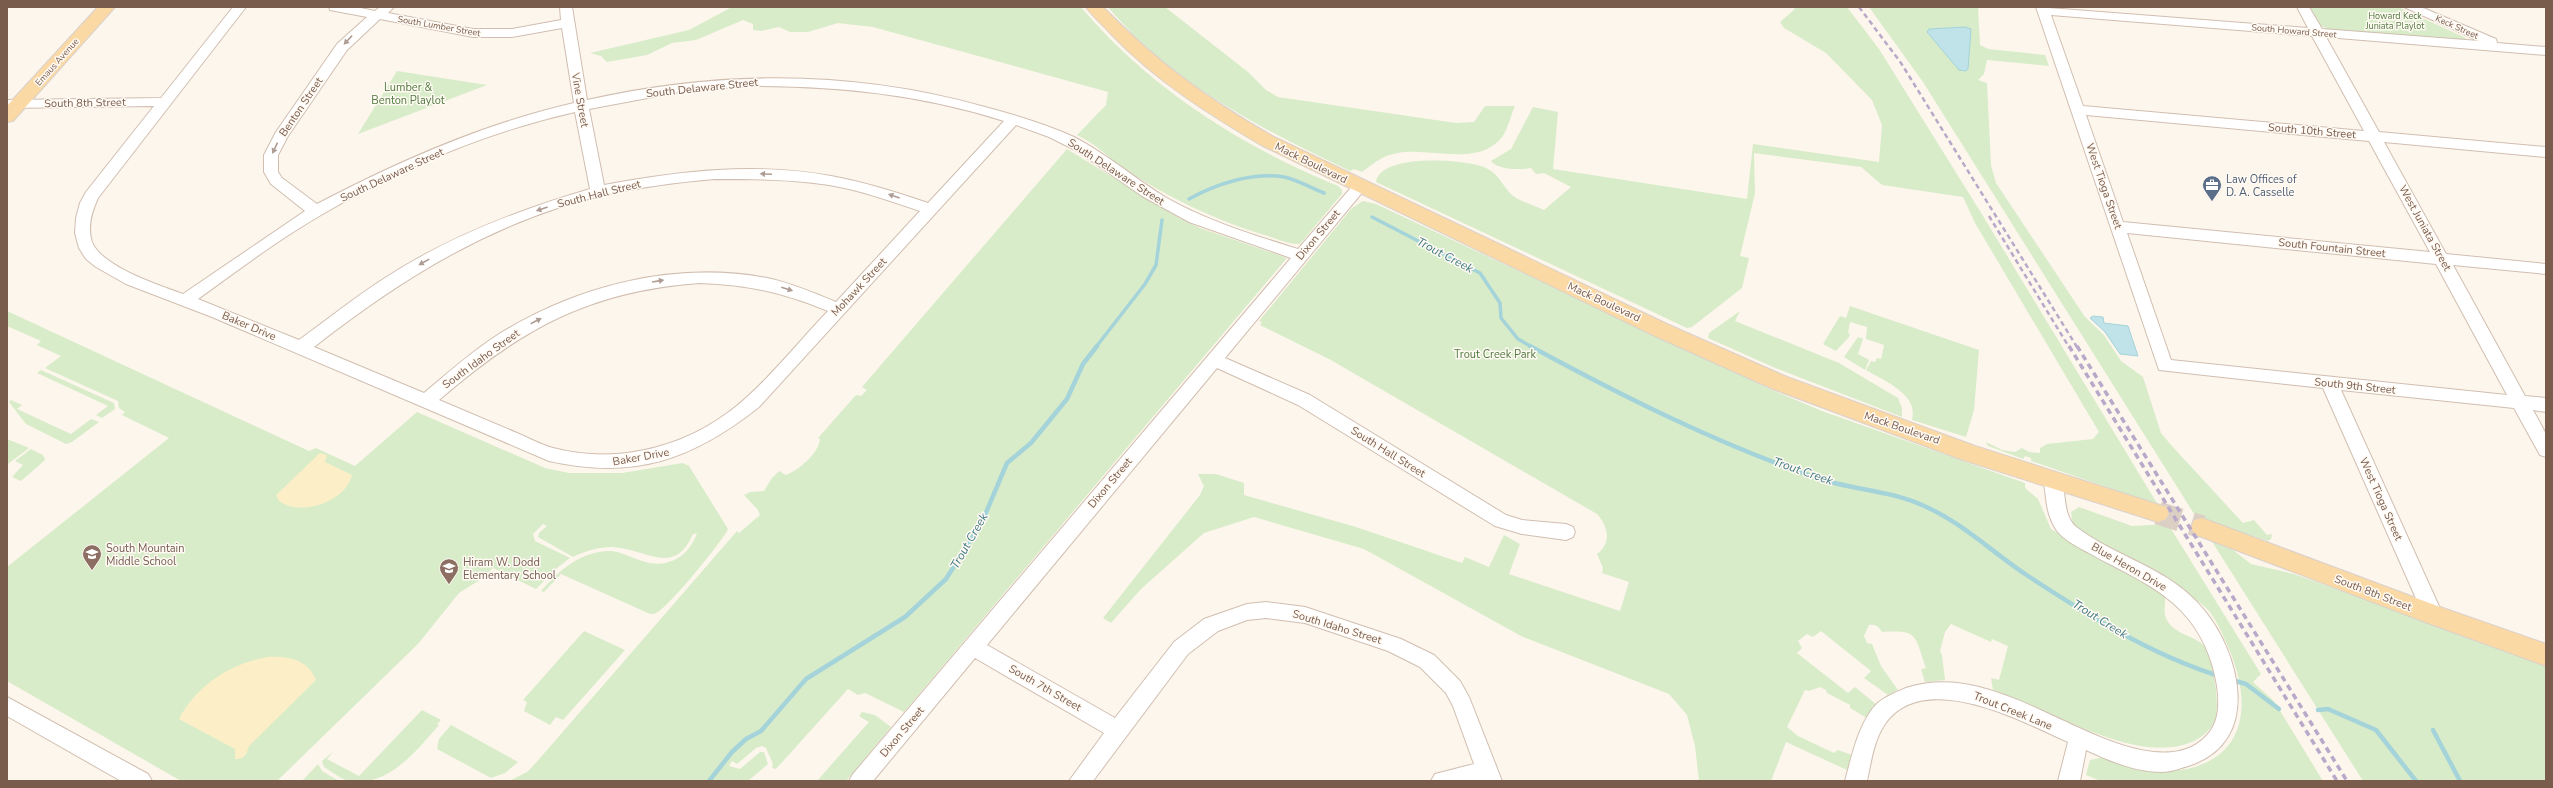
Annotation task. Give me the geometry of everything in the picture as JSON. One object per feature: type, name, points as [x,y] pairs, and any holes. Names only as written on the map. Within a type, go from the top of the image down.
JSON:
[{"type":"main road","name":"Emaus Avenue","points":[[7,117],[13,104],[107,7]]},
{"type":"main road","name":"Mack Boulevard","points":[[1094,7],[1143,58],[1196,98],[1267,141],[1360,186],[1777,381],[1865,415],[2053,480],[2158,513]]},
{"type":"main road","name":"South 8th Street","points":[[2202,527],[2433,615],[2546,655]]},
{"type":"street","name":"Baker Drive","points":[[240,7],[91,196],[85,209],[82,232],[86,246],[100,263],[112,271],[301,348],[425,402],[567,459],[599,463],[627,462],[654,457],[696,442]]},
{"type":"street","name":"South Lumber Street","points":[[335,7],[383,11],[465,32],[486,34],[533,31],[568,23]]},
{"type":"street","name":"Vine Street","points":[[566,7],[581,106],[598,192]]},
{"type":"street","name":"West Juniata Street","points":[[2303,7],[2546,450]]},
{"type":"street","name":"Keck Street","points":[[2410,7],[2504,48]]},
{"type":"street","name":"South Howard Street","points":[[2042,8],[2546,51]]},
{"type":"street","name":"West Tioga Street","points":[[2042,8],[2165,366]]},
{"type":"street","name":"Benton Street","points":[[316,211],[276,182],[271,172],[271,155],[281,135],[342,47],[383,11]]},
{"type":"street","name":"South Delaware Street","points":[[186,300],[242,259],[316,211],[374,181],[440,152],[505,128],[581,106],[696,86],[755,82],[812,82],[900,91],[956,104],[1051,133],[1076,145],[1159,200],[1191,217],[1302,256]]},
{"type":"street","name":"South 8th Street","points":[[13,104],[164,102]]},
{"type":"street","name":"South 10th Street","points":[[2078,110],[2546,152]]},
{"type":"street","name":"Mohawk Street","points":[[696,442],[717,430],[753,402],[1012,121]]},
{"type":"street","name":"South Hall Street","points":[[301,348],[391,282],[442,253],[520,217],[598,192],[684,177],[767,174],[852,184],[931,209]]},
{"type":"street","name":"Dixon Street","points":[[860,781],[1360,186]]},
{"type":"street","name":"South Fountain Street","points":[[2118,227],[2546,269]]},
{"type":"street","name":"South Idaho Street","points":[[425,402],[486,352],[526,326],[577,303],[641,284],[688,278],[740,279],[787,289],[839,309]]},
{"type":"street","name":"South Hall Street","points":[[1214,360],[1304,400],[1501,521],[1522,527],[1566,532]]},
{"type":"street","name":"South 9th Street","points":[[2165,366],[2546,405]]},
{"type":"street","name":"West Tioga Street","points":[[2330,383],[2433,615]]},
{"type":"street","name":"Blue Heron Drive","points":[[2053,480],[2058,510],[2064,526],[2081,540],[2162,584],[2182,599],[2200,616],[2214,640],[2222,661],[2228,692],[2228,714],[2223,730],[2216,741],[2206,750],[2175,761],[2154,762],[2134,759],[2079,737]]},
{"type":"street","name":"South Idaho Street","points":[[1080,781],[1117,730],[1181,648],[1211,625],[1235,616],[1266,610],[1286,611],[1305,615],[1394,644],[1427,662],[1453,687],[1462,703],[1489,776]]},
{"type":"street","name":"South 7th Street","points":[[973,647],[1117,730]]},
{"type":"street","name":"Trout Creek Lane","points":[[1856,781],[1867,742],[1879,716],[1890,705],[1900,699],[1924,692],[1945,690],[1980,696],[2079,737]]},
{"type":"street","points":[[7,706],[141,781]]},
{"type":"street","points":[[2069,781],[2079,737]]},
{"type":"street","points":[[1442,781],[1489,776]]},
{"type":"green space","points":[[732,7],[1081,7],[1136,64],[1199,112],[1266,153],[1338,186],[1342,190],[1342,194],[1300,244],[1286,242],[1242,228],[1187,205],[1170,196],[1119,165],[1094,145],[1077,135],[1106,105],[1108,92],[873,27],[838,23],[808,32],[790,32],[779,27],[761,31],[753,30],[753,24],[743,20],[696,40],[672,43],[647,55],[607,62],[601,56],[590,53],[689,30]]},
{"type":"green space","points":[[1108,7],[1165,7],[1248,72],[1266,90],[1278,97],[1456,123],[1474,122],[1485,106],[1515,106],[1508,126],[1502,137],[1491,147],[1479,152],[1450,154],[1406,152],[1384,157],[1362,172],[1354,169],[1350,171],[1252,121],[1189,82],[1160,59],[1133,34]]},
{"type":"green space","points":[[1793,7],[1847,7],[1879,49],[1983,216],[2158,505],[2031,461],[2031,458],[2025,456],[2023,459],[1988,446],[1986,442],[2002,450],[2015,452],[2022,448],[2029,452],[2040,453],[2040,448],[2047,444],[2093,439],[2099,432],[1975,223],[1963,197],[1882,185],[1861,167],[1754,153],[1755,193],[1740,256],[1749,258],[1742,288],[1692,327],[1687,328],[1376,182],[1381,173],[1392,166],[1408,162],[1461,162],[1490,170],[1497,176],[1511,194],[1522,201],[1544,210],[1571,187],[1544,173],[1536,174],[1531,168],[1504,168],[1494,164],[1491,161],[1511,149],[1533,107],[1558,112],[1553,169],[1747,199],[1753,144],[1879,162],[1882,125],[1872,100],[1826,53],[1784,28],[1780,22],[1795,9]]},
{"type":"green space","points":[[1869,7],[1978,7],[1980,45],[1988,49],[2045,55],[2049,66],[1987,60],[1984,74],[1978,80],[1987,83],[1991,165],[1996,183],[2085,317],[2104,335],[2121,361],[2143,377],[2161,433],[2243,523],[2254,520],[2267,535],[2272,534],[2271,539],[2268,541],[2196,517],[1923,82]]},
{"type":"green space","name":"Howard Keck Juniata Playlot","points":[[2310,7],[2398,7],[2466,38],[2463,40],[2328,29],[2321,26]]},
{"type":"green space","name":"Lumber & Benton Playlot","points":[[397,71],[487,85],[358,134]]},
{"type":"green space","points":[[1067,149],[1179,218],[1200,228],[1287,258],[904,712],[865,693],[858,695],[848,689],[776,769],[772,768],[773,764],[766,748],[762,746],[756,748],[737,764],[732,761],[729,766],[740,769],[760,752],[764,752],[768,764],[748,781],[509,781],[527,772],[534,765],[737,531],[739,533],[760,515],[758,510],[744,495],[750,492],[764,491],[772,478],[779,471],[786,475],[797,469],[808,460],[819,444],[820,439],[818,438],[856,395],[861,396],[867,390],[862,387]]},
{"type":"green space","name":"Trout Creek Park","points":[[1363,201],[1376,204],[1772,390],[1822,411],[2025,483],[2025,488],[2038,499],[2051,529],[2165,595],[2165,615],[2170,625],[2176,630],[2201,643],[2206,649],[2212,663],[2217,700],[2216,715],[2210,729],[2196,740],[2173,747],[2148,747],[2121,742],[2094,733],[1993,690],[1991,678],[1999,680],[2008,646],[1992,639],[1991,642],[1951,624],[1945,632],[1940,651],[1942,655],[1945,680],[1925,682],[1921,669],[1926,668],[1917,642],[1913,637],[1903,632],[1882,632],[1877,626],[1869,625],[1864,636],[1867,643],[1872,644],[1881,666],[1898,690],[1888,695],[1864,678],[1871,671],[1821,631],[1813,637],[1807,634],[1798,641],[1802,648],[1797,653],[1848,693],[1855,687],[1877,705],[1867,718],[1850,708],[1850,705],[1827,693],[1826,690],[1820,687],[1809,691],[1805,690],[1787,727],[1798,736],[1834,753],[1838,750],[1852,755],[1847,770],[1786,742],[1771,781],[1699,781],[1695,746],[1687,715],[1669,694],[1521,636],[1364,549],[1254,517],[1204,533],[1141,589],[1111,623],[1103,618],[1200,495],[1204,486],[1198,474],[1216,474],[1244,483],[1244,495],[1356,527],[1462,563],[1465,557],[1489,567],[1504,535],[1520,544],[1509,574],[1620,611],[1629,582],[1602,573],[1603,568],[1597,554],[1605,545],[1607,534],[1604,524],[1597,514],[1329,359],[1260,325],[1262,322],[1259,321],[1352,208]]},
{"type":"green space","points":[[1850,306],[1979,350],[1974,410],[1966,437],[1912,420],[1913,411],[1905,396],[1898,389],[1866,370],[1871,361],[1875,362],[1877,358],[1881,359],[1884,345],[1866,339],[1867,327],[1850,322],[1848,333],[1850,334],[1849,337],[1836,351],[1823,344],[1840,316],[1846,318]]},
{"type":"green space","name":"Hiram W. Dodd Elementary School","points":[[7,311],[309,451],[316,448],[355,466],[417,412],[545,468],[569,473],[622,473],[683,463],[689,466],[728,529],[716,547],[671,600],[662,609],[650,614],[561,574],[544,592],[541,591],[555,576],[580,558],[589,554],[613,551],[649,563],[666,563],[682,556],[688,550],[697,533],[693,534],[685,547],[677,555],[668,558],[612,547],[592,550],[573,557],[538,537],[539,533],[547,526],[543,524],[533,534],[535,541],[570,558],[557,568],[536,589],[493,568],[483,578],[459,593],[418,644],[277,781],[181,781],[7,681],[7,567],[169,438],[122,415],[125,412],[119,408],[118,401],[45,368],[61,356],[37,345],[41,341],[7,326]]},
{"type":"green space","points":[[1740,311],[1735,321],[1839,363],[1898,398],[1902,408],[1902,417],[1773,367],[1708,338],[1709,333]]},
{"type":"green space","points":[[1858,337],[1863,339],[1858,354],[1869,360],[1865,370],[1844,357]]},
{"type":"green space","points":[[41,370],[114,403],[115,409],[102,418],[96,415],[108,406],[37,373]]},
{"type":"green space","points":[[11,400],[22,405],[17,409],[71,434],[91,419],[99,422],[72,442],[66,444],[26,424],[9,402]]},
{"type":"green space","points":[[7,439],[29,448],[8,464],[7,464]]},
{"type":"green space","points":[[31,449],[43,455],[45,460],[21,481],[12,477],[23,465],[15,461]]},
{"type":"green space","points":[[2079,507],[2132,526],[2168,524],[2261,674],[2253,682],[2274,701],[2323,781],[2101,781],[2086,775],[2090,760],[2100,758],[2100,754],[2144,766],[2166,770],[2187,769],[2208,762],[2223,751],[2234,738],[2240,722],[2242,705],[2236,668],[2220,629],[2209,611],[2196,600],[2172,584],[2097,541],[2073,525],[2071,512]]},
{"type":"green space","points":[[2211,540],[2224,543],[2251,564],[2294,574],[2546,664],[2546,781],[2363,781]]},
{"type":"green space","points":[[584,631],[625,650],[563,720],[556,717],[550,725],[524,711],[527,702],[523,700]]},
{"type":"green space","points":[[422,710],[441,720],[437,724],[439,725],[411,756],[389,773],[376,779],[363,782],[349,781],[339,777],[324,767],[322,761],[334,751],[327,759],[359,776]]},
{"type":"green space","points":[[862,712],[875,715],[891,727],[846,781],[817,781],[869,722],[859,716]]},
{"type":"green space","points":[[451,725],[518,762],[505,773],[491,778],[437,749],[439,739]]},
{"type":"green space","points":[[318,764],[322,771],[339,781],[302,781]]},
{"type":"sand","points":[[320,453],[327,455],[325,462],[352,475],[348,485],[341,493],[332,499],[310,507],[288,506],[279,501],[276,495]]},
{"type":"sand","points":[[267,657],[282,657],[296,660],[308,667],[316,680],[249,746],[243,757],[235,759],[235,749],[179,719],[195,696],[216,678],[240,665]]},
{"type":"water","points":[[1965,27],[1971,29],[1968,69],[1966,71],[1959,70],[1927,32],[1929,29]]},
{"type":"water","points":[[2093,316],[2103,317],[2104,323],[2128,326],[2138,356],[2120,354],[2105,332],[2090,318]]},
{"type":"waterway","name":"Trout Creek","points":[[1189,199],[1222,184],[1259,176],[1289,178],[1324,193]]},
{"type":"waterway","name":"Trout Creek","points":[[1372,217],[1480,273],[1500,303],[1501,318],[1518,339],[1532,347]]},
{"type":"waterway","name":"Trout Creek","points":[[1096,347],[1145,284],[1156,265],[1162,220]]},
{"type":"waterway","name":"Trout Creek","points":[[709,781],[732,752],[746,739],[761,731],[806,679],[905,617],[946,579],[982,522],[1007,463],[1031,443],[1067,399],[1083,364],[1097,346]]},
{"type":"waterway","name":"Trout Creek","points":[[1530,346],[1635,401],[1743,450],[1780,465],[1830,482],[1897,496],[1922,505],[1949,519],[2025,574],[2071,604],[2119,632],[2143,645],[2193,667],[2219,676]]},
{"type":"waterway","name":"Trout Creek","points":[[2232,680],[2246,684],[2279,709]]},
{"type":"waterway","name":"Trout Creek","points":[[2318,710],[2328,709],[2376,730],[2416,781]]},
{"type":"waterway","points":[[2433,730],[2460,781]]},
{"type":"tunnel","points":[[2158,513],[2202,527]]},
{"type":"railway","points":[[1859,7],[1901,63],[2077,347]]},
{"type":"railway","points":[[1989,216],[2069,347]]},
{"type":"railway","points":[[2069,346],[2337,781]]},
{"type":"railway","points":[[2077,346],[2347,781]]},
{"type":"place","name":"Law Offices of D. A. Casselle","points":[[2212,202]]},
{"type":"place","name":"South Mountain Middle School","points":[[92,571]]},
{"type":"place","name":"Hiram W. Dodd Elementary School","points":[[449,585]]}]
